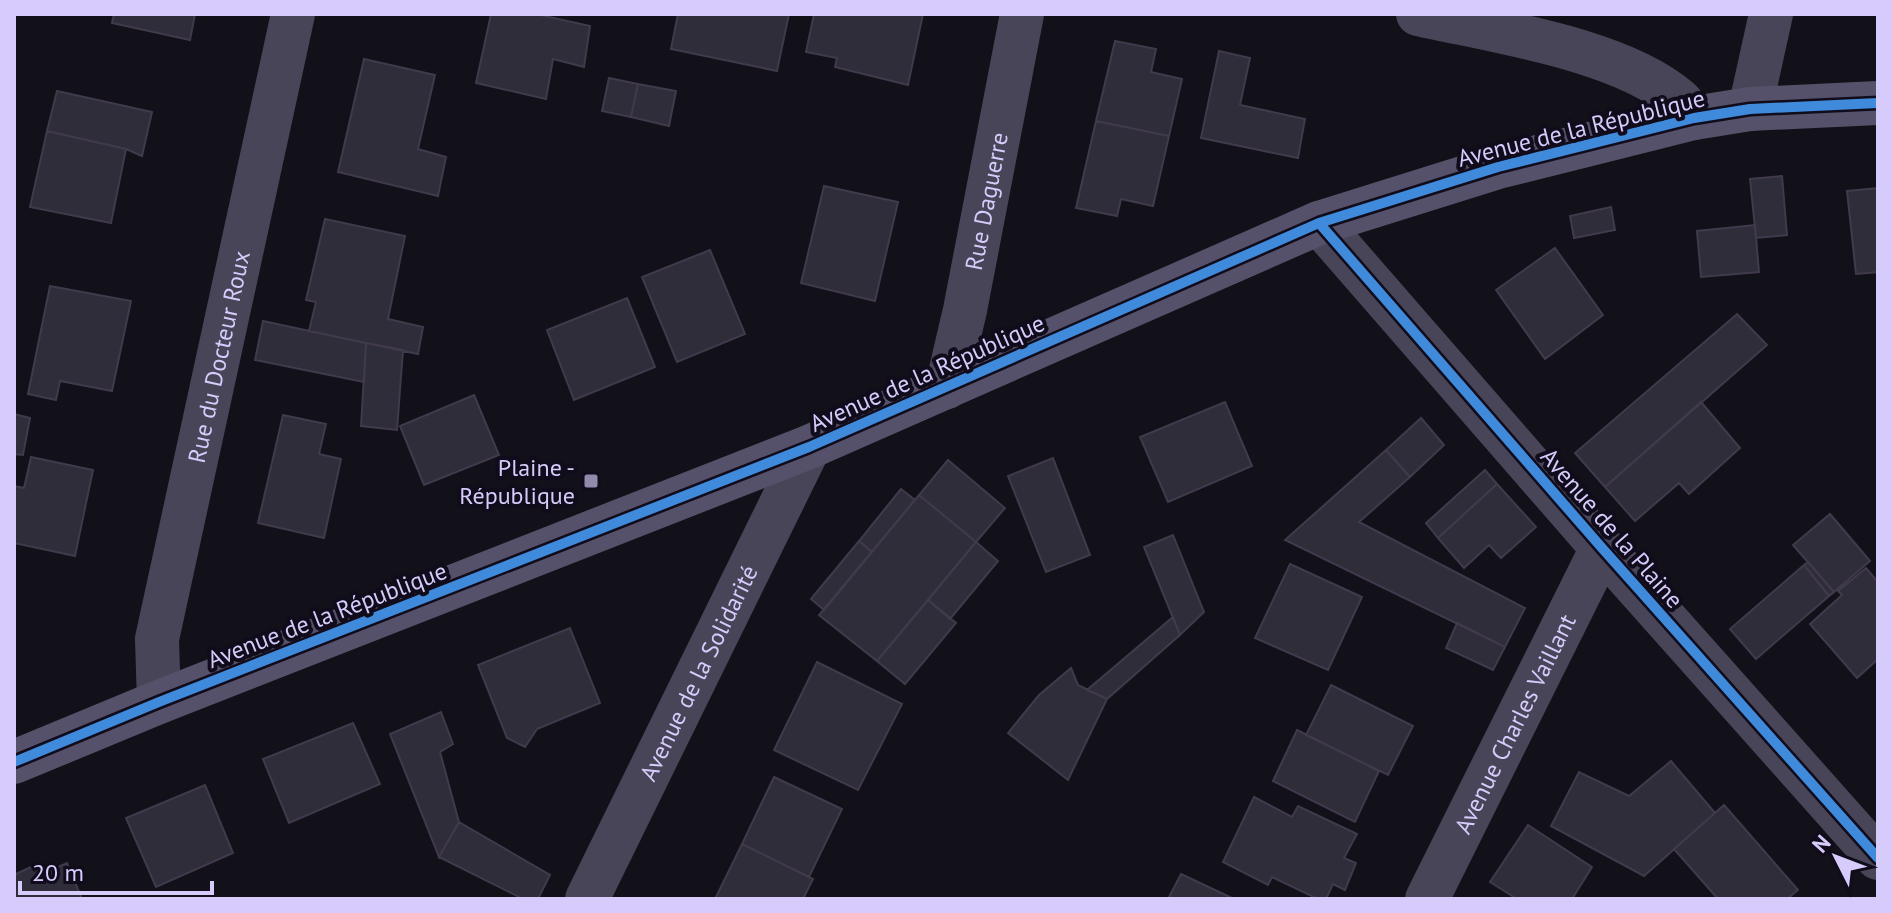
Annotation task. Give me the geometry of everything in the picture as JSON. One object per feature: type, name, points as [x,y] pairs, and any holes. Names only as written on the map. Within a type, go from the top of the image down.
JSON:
[{"type":"street","name":"Rue du Docteur Roux","points":[[159,702],[157,639],[293,14]]},
{"type":"street","name":"Rue Daguerre","points":[[947,387],[965,310],[1022,14]]},
{"type":"street","points":[[1418,14],[1555,45],[1628,68],[1679,100],[1694,118]]},
{"type":"street","points":[[1750,109],[1771,14]]},
{"type":"street","name":"Avenue de la République","points":[[14,762],[809,447],[1319,223],[1498,167],[1694,118],[1750,109],[1878,103]]},
{"type":"street","name":"Avenue de la Plaine","points":[[1319,223],[1878,858]]},
{"type":"street","name":"Avenue de la Solidarité","points":[[587,899],[809,447]]},
{"type":"street","name":"Avenue Charles Vaillant","points":[[1427,899],[1602,548]]},
{"type":"building","points":[[114,14],[195,14],[190,40],[112,23]]},
{"type":"building","points":[[491,14],[536,14],[590,26],[584,67],[553,59],[546,99],[476,83]]},
{"type":"building","points":[[678,14],[789,14],[777,71],[671,49]]},
{"type":"building","points":[[814,14],[923,14],[908,85],[835,67],[837,58],[806,52]]},
{"type":"building","points":[[1115,41],[1156,49],[1151,72],[1182,79],[1169,136],[1096,121]]},
{"type":"building","points":[[1219,51],[1250,58],[1240,105],[1305,119],[1298,158],[1201,138]]},
{"type":"building","points":[[364,59],[435,75],[418,149],[446,157],[438,196],[338,172]]},
{"type":"building","points":[[609,78],[638,84],[631,117],[602,111]]},
{"type":"building","points":[[638,84],[676,91],[669,126],[631,117]]},
{"type":"building","points":[[57,91],[152,112],[142,156],[126,149],[47,131]]},
{"type":"building","points":[[1096,121],[1169,136],[1153,206],[1121,199],[1117,216],[1076,208]]},
{"type":"building","points":[[47,131],[126,149],[111,223],[30,207]]},
{"type":"building","points":[[1782,176],[1787,235],[1756,238],[1750,179]]},
{"type":"building","points":[[824,186],[898,202],[875,301],[801,283]]},
{"type":"building","points":[[1878,188],[1878,272],[1856,274],[1847,191]]},
{"type":"building","points":[[1611,207],[1615,230],[1574,238],[1570,216]]},
{"type":"building","points":[[325,219],[405,236],[388,319],[423,327],[418,354],[309,331],[316,302],[306,300]]},
{"type":"building","points":[[1755,225],[1759,272],[1701,277],[1697,231]]},
{"type":"building","points":[[1555,248],[1603,315],[1545,359],[1496,290]]},
{"type":"building","points":[[710,250],[745,334],[677,362],[642,277]]},
{"type":"building","points":[[50,286],[131,301],[112,391],[60,381],[56,400],[28,394]]},
{"type":"building","points":[[627,298],[655,367],[574,400],[547,330]]},
{"type":"building","points":[[1737,314],[1767,345],[1605,487],[1575,453]]},
{"type":"building","points":[[263,321],[366,343],[364,382],[255,360]]},
{"type":"building","points":[[366,343],[403,350],[397,430],[361,426]]},
{"type":"building","points":[[474,395],[499,455],[424,485],[400,426]]},
{"type":"building","points":[[1225,402],[1252,466],[1168,502],[1140,437]]},
{"type":"building","points":[[1701,402],[1740,448],[1689,494],[1679,483],[1635,521],[1605,487]]},
{"type":"building","points":[[14,414],[30,418],[23,455],[14,454]]},
{"type":"building","points":[[283,415],[326,424],[319,454],[341,459],[324,538],[258,523]]},
{"type":"building","points":[[1421,418],[1444,445],[1410,477],[1386,450]]},
{"type":"building","points":[[1386,450],[1410,477],[1359,522],[1525,608],[1505,647],[1285,540]]},
{"type":"building","points":[[31,457],[93,470],[75,556],[14,543],[14,486],[24,488]]},
{"type":"building","points":[[1053,458],[1090,555],[1046,572],[1008,476]]},
{"type":"building","points":[[948,460],[1005,508],[976,542],[919,495]]},
{"type":"building","points":[[1485,470],[1497,484],[1438,538],[1426,523]]},
{"type":"building","points":[[1497,484],[1536,527],[1501,558],[1489,545],[1464,568],[1438,538]]},
{"type":"building","points":[[901,489],[915,500],[872,552],[859,541]]},
{"type":"building","points":[[919,495],[976,542],[877,661],[819,615]]},
{"type":"building","points":[[1830,514],[1870,561],[1834,592],[1793,545]]},
{"type":"building","points":[[1173,535],[1204,612],[1180,635],[1144,547]]},
{"type":"building","points":[[859,541],[872,552],[824,610],[811,599]]},
{"type":"building","points":[[976,542],[998,561],[950,619],[928,600]]},
{"type":"building","points":[[1808,562],[1834,592],[1829,596],[1804,565]]},
{"type":"building","points":[[1290,564],[1362,597],[1328,670],[1255,638]]},
{"type":"building","points":[[1804,565],[1829,596],[1756,659],[1730,629]]},
{"type":"building","points":[[1866,568],[1878,582],[1878,659],[1857,678],[1810,624],[1842,595],[1838,591]]},
{"type":"building","points":[[928,600],[956,623],[905,684],[877,661]]},
{"type":"building","points":[[1173,617],[1180,635],[1107,699],[1087,690]]},
{"type":"building","points":[[1457,623],[1505,647],[1493,670],[1446,648]]},
{"type":"building","points":[[570,628],[600,703],[537,729],[525,747],[507,738],[478,665]]},
{"type":"building","points":[[817,662],[902,704],[858,790],[774,750]]},
{"type":"building","points":[[1071,668],[1078,685],[1107,699],[1068,780],[1008,733],[1039,695]]},
{"type":"building","points":[[1331,685],[1413,726],[1388,775],[1306,735]]},
{"type":"building","points":[[441,712],[453,744],[440,752],[459,822],[439,857],[390,734]]},
{"type":"building","points":[[353,723],[380,784],[289,823],[263,759]]},
{"type":"building","points":[[1297,730],[1379,771],[1355,822],[1273,781]]},
{"type":"building","points":[[1671,761],[1715,813],[1644,876],[1551,826],[1579,772],[1629,796]]},
{"type":"building","points":[[774,777],[842,809],[809,877],[742,844]]},
{"type":"building","points":[[205,785],[233,853],[156,887],[126,818]]},
{"type":"building","points":[[1254,797],[1292,817],[1298,806],[1357,834],[1344,858],[1356,863],[1345,890],[1333,884],[1326,899],[1318,899],[1272,877],[1268,885],[1223,862]]},
{"type":"building","points":[[1724,805],[1798,890],[1787,899],[1718,899],[1674,849]]},
{"type":"building","points":[[459,822],[550,875],[538,899],[523,899],[439,857]]},
{"type":"building","points":[[1528,825],[1592,867],[1572,899],[1517,899],[1490,882]]},
{"type":"building","points":[[742,844],[813,879],[803,899],[715,899]]},
{"type":"building","points":[[67,863],[82,899],[14,899],[14,875],[33,866],[44,873]]},
{"type":"building","points":[[1181,874],[1234,899],[1168,899]]},
{"type":"cycle path","points":[[14,762],[809,447],[1319,223],[1498,167],[1694,118],[1750,109],[1878,103]]},
{"type":"cycle path","points":[[1319,223],[1878,858]]},
{"type":"place","name":"Plaine - République","points":[[591,481]]}]
